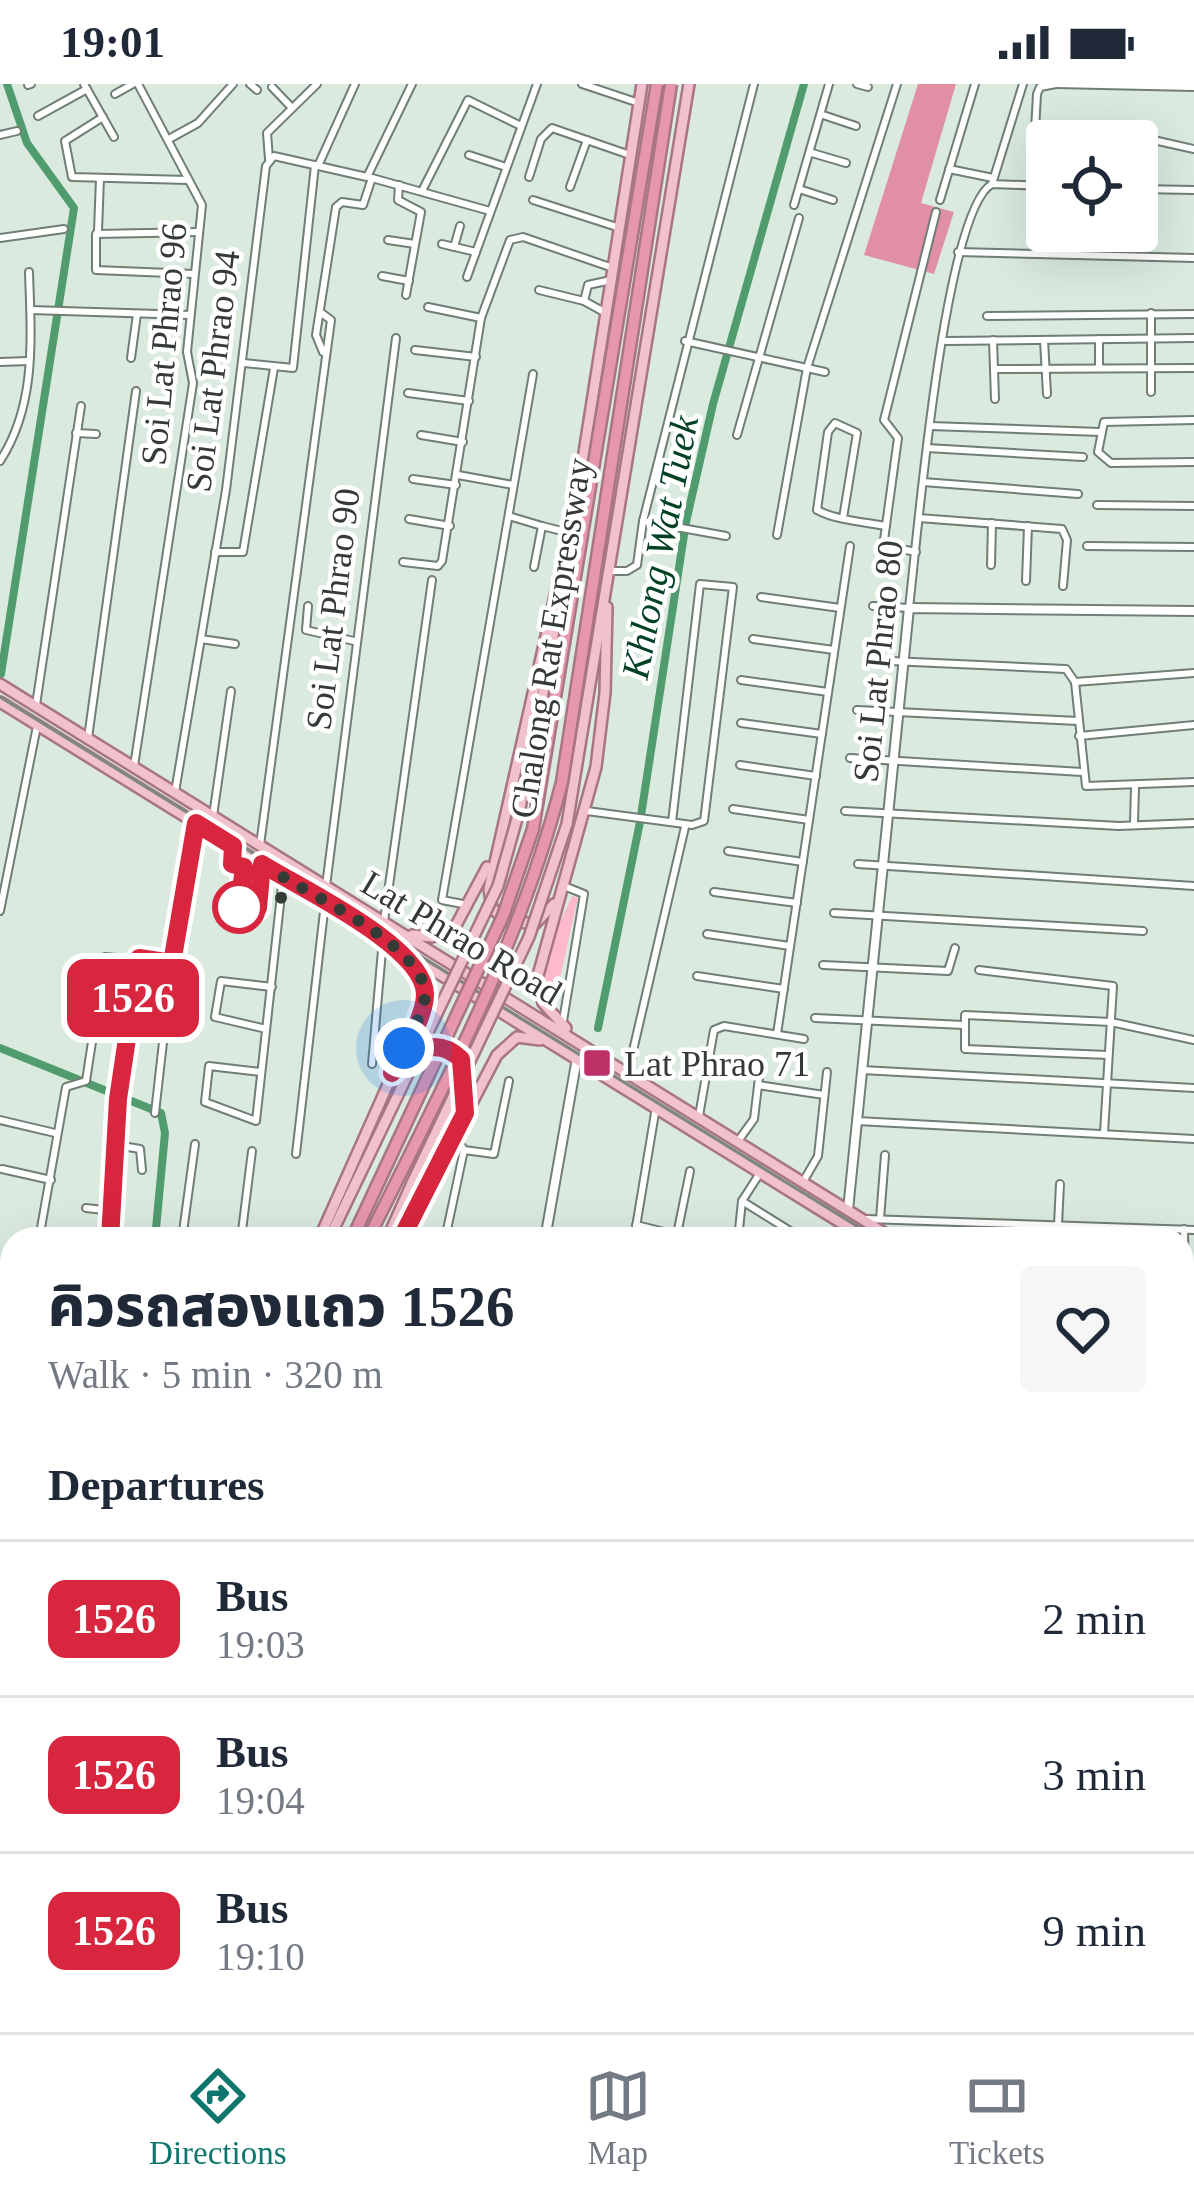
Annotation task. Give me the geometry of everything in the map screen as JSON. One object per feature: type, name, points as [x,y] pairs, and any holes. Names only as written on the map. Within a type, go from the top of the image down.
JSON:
[{"type":"highway","name":"Chalong Rat Expressway","points":[[358,1227],[503,916],[533,829],[657,84]]},
{"type":"highway","name":"Chalong Rat Expressway","points":[[374,1227],[499,975],[536,881],[551,825],[671,84]]},
{"type":"main road","points":[[335,1227],[498,886],[520,808],[566,562],[642,84]]},
{"type":"main road","points":[[392,1227],[523,951],[567,824],[689,84]]},
{"type":"main road","points":[[566,562],[489,889],[500,917],[535,924],[544,920],[568,872]]},
{"type":"main road","points":[[575,1038],[543,1003],[537,979],[587,811],[605,693],[606,584]]},
{"type":"main road","name":"Lat Phrao Road","points":[[0,685],[875,1227]]},
{"type":"main road","name":"Lat Phrao Road","points":[[0,703],[848,1227]]},
{"type":"main road","points":[[404,933],[441,936],[459,925],[500,834]]},
{"type":"main road","points":[[324,1227],[425,994],[420,974],[388,942]]},
{"type":"main road","points":[[459,985],[467,972]]},
{"type":"main road","points":[[479,997],[486,984]]},
{"type":"main road","points":[[407,1227],[496,1055],[512,1040],[529,1037],[562,1049]]},
{"type":"main road","points":[[392,1073],[428,1046],[452,1051],[466,1067],[465,1113]]},
{"type":"street","points":[[115,94],[135,84]]},
{"type":"street","name":"Soi Lat Phrao 96","points":[[134,766],[193,383],[187,352],[202,205],[135,84]]},
{"type":"street","points":[[169,139],[206,117],[233,84]]},
{"type":"street","points":[[250,84],[257,90]]},
{"type":"street","points":[[272,87],[292,108],[317,84]]},
{"type":"street","points":[[244,363],[293,368],[316,165],[355,84]]},
{"type":"street","points":[[260,845],[325,355],[316,335],[336,207],[342,202],[363,205],[370,178],[412,84]]},
{"type":"street","points":[[467,277],[536,84]]},
{"type":"street","points":[[582,84],[639,103]]},
{"type":"street","points":[[608,571],[627,571],[637,565],[685,341],[754,84]]},
{"type":"street","points":[[794,205],[829,84]]},
{"type":"street","points":[[857,84],[868,87]]},
{"type":"street","points":[[777,535],[807,368],[897,84]]},
{"type":"street","points":[[940,200],[975,84]]},
{"type":"street","name":"Soi Lat Phrao 80","points":[[848,1210],[930,426],[958,252],[974,201],[993,181],[1023,84]]},
{"type":"street","points":[[1036,120],[1040,86],[1194,87]]},
{"type":"street","points":[[38,116],[85,87],[114,137]]},
{"type":"street","points":[[422,191],[468,100],[520,126]]},
{"type":"street","name":"Soi Lat Phrao 94","points":[[175,792],[244,363],[269,159],[266,135],[292,108]]},
{"type":"street","points":[[823,115],[856,125]]},
{"type":"street","points":[[103,117],[65,141],[71,177],[188,180]]},
{"type":"street","points":[[529,177],[547,130],[556,128],[630,154]]},
{"type":"street","points":[[0,135],[17,131]]},
{"type":"street","points":[[570,187],[587,140]]},
{"type":"street","points":[[1158,141],[1194,148]]},
{"type":"street","points":[[812,153],[845,163]]},
{"type":"street","points":[[469,155],[506,167]]},
{"type":"street","points":[[269,159],[316,165],[490,211]]},
{"type":"street","points":[[949,169],[1026,184]]},
{"type":"street","points":[[100,178],[96,269],[194,274]]},
{"type":"street","points":[[399,185],[398,200],[421,212],[406,295]]},
{"type":"street","points":[[799,189],[833,200]]},
{"type":"street","points":[[1158,189],[1194,190]]},
{"type":"street","points":[[532,200],[620,228]]},
{"type":"street","points":[[916,552],[887,544],[898,438],[885,424],[885,413],[936,212]]},
{"type":"street","points":[[737,435],[799,218]]},
{"type":"street","points":[[454,247],[460,226]]},
{"type":"street","points":[[0,238],[64,229]]},
{"type":"street","points":[[98,231],[199,232]]},
{"type":"street","points":[[403,562],[438,566],[450,526],[481,318],[506,248],[516,236],[612,274]]},
{"type":"street","points":[[388,240],[415,244]]},
{"type":"street","points":[[442,244],[476,252]]},
{"type":"street","points":[[958,252],[1194,258]]},
{"type":"street","points":[[0,461],[24,409],[28,272]]},
{"type":"street","points":[[584,301],[588,285],[612,274]]},
{"type":"street","points":[[382,276],[409,281]]},
{"type":"street","points":[[539,290],[584,301],[606,314]]},
{"type":"street","points":[[428,307],[481,318]]},
{"type":"street","points":[[30,310],[190,315]]},
{"type":"street","points":[[131,358],[136,313]]},
{"type":"street","points":[[1151,313],[1151,392]]},
{"type":"street","points":[[987,316],[1194,314]]},
{"type":"street","name":"Soi Lat Phrao 90","points":[[326,886],[353,641],[395,338]]},
{"type":"street","points":[[944,341],[1194,338]]},
{"type":"street","points":[[1099,339],[1099,368]]},
{"type":"street","points":[[993,340],[995,399]]},
{"type":"street","points":[[1044,340],[1046,394]]},
{"type":"street","points":[[685,341],[825,372]]},
{"type":"street","points":[[415,350],[476,357]]},
{"type":"street","points":[[0,362],[29,361]]},
{"type":"street","points":[[215,552],[243,552],[274,368]]},
{"type":"street","points":[[994,369],[1194,368]]},
{"type":"street","points":[[439,915],[533,374]]},
{"type":"street","points":[[88,738],[136,392]]},
{"type":"street","points":[[408,393],[469,401]]},
{"type":"street","points":[[36,706],[81,406]]},
{"type":"street","points":[[1194,420],[1104,422],[1098,458],[1103,462],[1194,462]]},
{"type":"street","points":[[843,518],[856,433],[835,423],[829,432],[817,510],[843,518],[886,526]]},
{"type":"street","points":[[930,426],[1100,432]]},
{"type":"street","points":[[76,433],[96,434]]},
{"type":"street","points":[[421,435],[463,442]]},
{"type":"street","points":[[927,448],[1083,457]]},
{"type":"street","points":[[413,478],[514,485]]},
{"type":"street","points":[[923,482],[1078,494]]},
{"type":"street","points":[[1097,506],[1194,506]]},
{"type":"street","points":[[512,517],[570,532]]},
{"type":"street","points":[[919,518],[1066,532],[1063,586]]},
{"type":"street","points":[[409,519],[450,526]]},
{"type":"street","points":[[643,521],[725,536]]},
{"type":"street","points":[[991,565],[992,523]]},
{"type":"street","points":[[534,567],[542,526]]},
{"type":"street","points":[[1026,580],[1028,526]]},
{"type":"street","points":[[777,1034],[850,546]]},
{"type":"street","points":[[1087,546],[1194,547]]},
{"type":"street","points":[[384,921],[432,580]]},
{"type":"street","points":[[587,811],[672,822],[698,825],[705,819],[733,587],[700,584],[672,822]]},
{"type":"street","points":[[761,597],[841,608]]},
{"type":"street","points":[[873,605],[1194,611]]},
{"type":"street","points":[[308,606],[306,631],[311,636],[353,641]]},
{"type":"street","points":[[201,639],[236,644]]},
{"type":"street","points":[[753,639],[834,650]]},
{"type":"street","points":[[869,660],[1066,669],[1075,682],[1082,772],[1090,788],[1194,782]]},
{"type":"street","points":[[1075,682],[1194,673]]},
{"type":"street","points":[[741,680],[828,692]]},
{"type":"street","points":[[213,816],[231,692]]},
{"type":"street","points":[[857,710],[1078,721]]},
{"type":"street","points":[[741,723],[822,734]]},
{"type":"street","points":[[0,911],[37,725]]},
{"type":"street","points":[[1079,736],[1194,725]]},
{"type":"street","points":[[850,758],[1082,772]]},
{"type":"street","points":[[740,765],[816,776]]},
{"type":"street","points":[[1134,823],[1135,786]]},
{"type":"street","points":[[733,809],[809,820]]},
{"type":"street","points":[[845,811],[1194,823]]},
{"type":"street","points":[[155,1109],[172,963],[196,823]]},
{"type":"street","points":[[628,1072],[685,827]]},
{"type":"street","points":[[728,851],[803,862]]},
{"type":"street","points":[[0,852],[10,854]]},
{"type":"street","points":[[858,864],[1194,886]]},
{"type":"street","points":[[261,1072],[209,1066],[206,1104],[256,1121],[283,877]]},
{"type":"street","points":[[562,1024],[584,894],[564,886]]},
{"type":"street","points":[[714,892],[796,903]]},
{"type":"street","points":[[442,900],[471,906]]},
{"type":"street","points":[[296,1154],[325,903]]},
{"type":"street","points":[[834,914],[1143,931]]},
{"type":"street","points":[[707,934],[790,946]]},
{"type":"street","points":[[372,1064],[388,942]]},
{"type":"street","points":[[823,964],[947,971],[956,948]]},
{"type":"street","points":[[41,1227],[66,1087],[83,1083],[105,957],[172,963]]},
{"type":"street","points":[[111,1227],[119,1096],[139,958]]},
{"type":"street","points":[[979,970],[1113,986],[1104,1133]]},
{"type":"street","points":[[697,976],[784,989]]},
{"type":"street","points":[[266,1029],[215,1021],[219,984],[272,987]]},
{"type":"street","points":[[1108,1055],[968,1049],[967,1013],[1111,1022],[1194,1040]]},
{"type":"street","points":[[814,1018],[964,1025]]},
{"type":"street","points":[[699,1117],[715,1030],[724,1026],[804,1039]]},
{"type":"street","points":[[547,1227],[577,1058]]},
{"type":"street","points":[[738,1141],[754,1118],[761,1061]]},
{"type":"street","points":[[862,1070],[1194,1088]]},
{"type":"street","points":[[802,1182],[818,1156],[827,1072]]},
{"type":"street","points":[[464,1150],[494,1154],[509,1081]]},
{"type":"street","points":[[758,1085],[824,1095]]},
{"type":"street","points":[[643,1227],[636,1225],[656,1108]]},
{"type":"street","points":[[0,1120],[56,1133]]},
{"type":"street","points":[[857,1121],[1194,1139]]},
{"type":"street","points":[[448,1227],[464,1150],[455,1135]]},
{"type":"street","points":[[184,1227],[195,1144]]},
{"type":"street","points":[[116,1145],[140,1149],[142,1169]]},
{"type":"street","points":[[243,1227],[252,1151]]},
{"type":"street","points":[[880,1219],[885,1155]]},
{"type":"street","points":[[2,1169],[51,1180]]},
{"type":"street","points":[[678,1227],[690,1171]]},
{"type":"street","points":[[739,1227],[742,1201],[760,1172]]},
{"type":"street","points":[[1058,1225],[1060,1184]]},
{"type":"street","points":[[742,1201],[784,1227]]},
{"type":"street","points":[[86,1208],[112,1211]]},
{"type":"street","points":[[862,1219],[1121,1227]]},
{"type":"shaded area","points":[[918,84],[956,84],[921,203],[954,212],[934,274],[864,255]]},
{"type":"shaded area","points":[[572,896],[578,898],[553,1009],[543,982],[544,967]]},
{"type":"waterway","points":[[1,674],[74,208],[27,143],[7,84]]},
{"type":"waterway","name":"Khlong Wat Tuek","points":[[598,1028],[640,822],[686,522],[713,404],[804,84]]},
{"type":"waterway","points":[[0,1048],[161,1113],[165,1133],[156,1227]]},
{"type":"railway","points":[[0,697],[859,1227]]},
{"type":"bus line","name":"1526","points":[[111,1227],[118,1099],[139,958],[172,963],[196,823],[233,846],[232,864],[244,867],[239,907],[258,908],[262,864],[393,944],[420,974],[423,1006],[392,1073],[409,1056],[428,1046],[440,1046],[452,1051],[466,1067],[467,1092],[465,1113],[407,1227]]},
{"type":"place","name":"Lat Phrao 71","points":[[597,1063]]},
{"type":"route","points":[[239,907],[281,898],[283,877],[393,944],[420,974],[425,994],[404,1048]]}]
